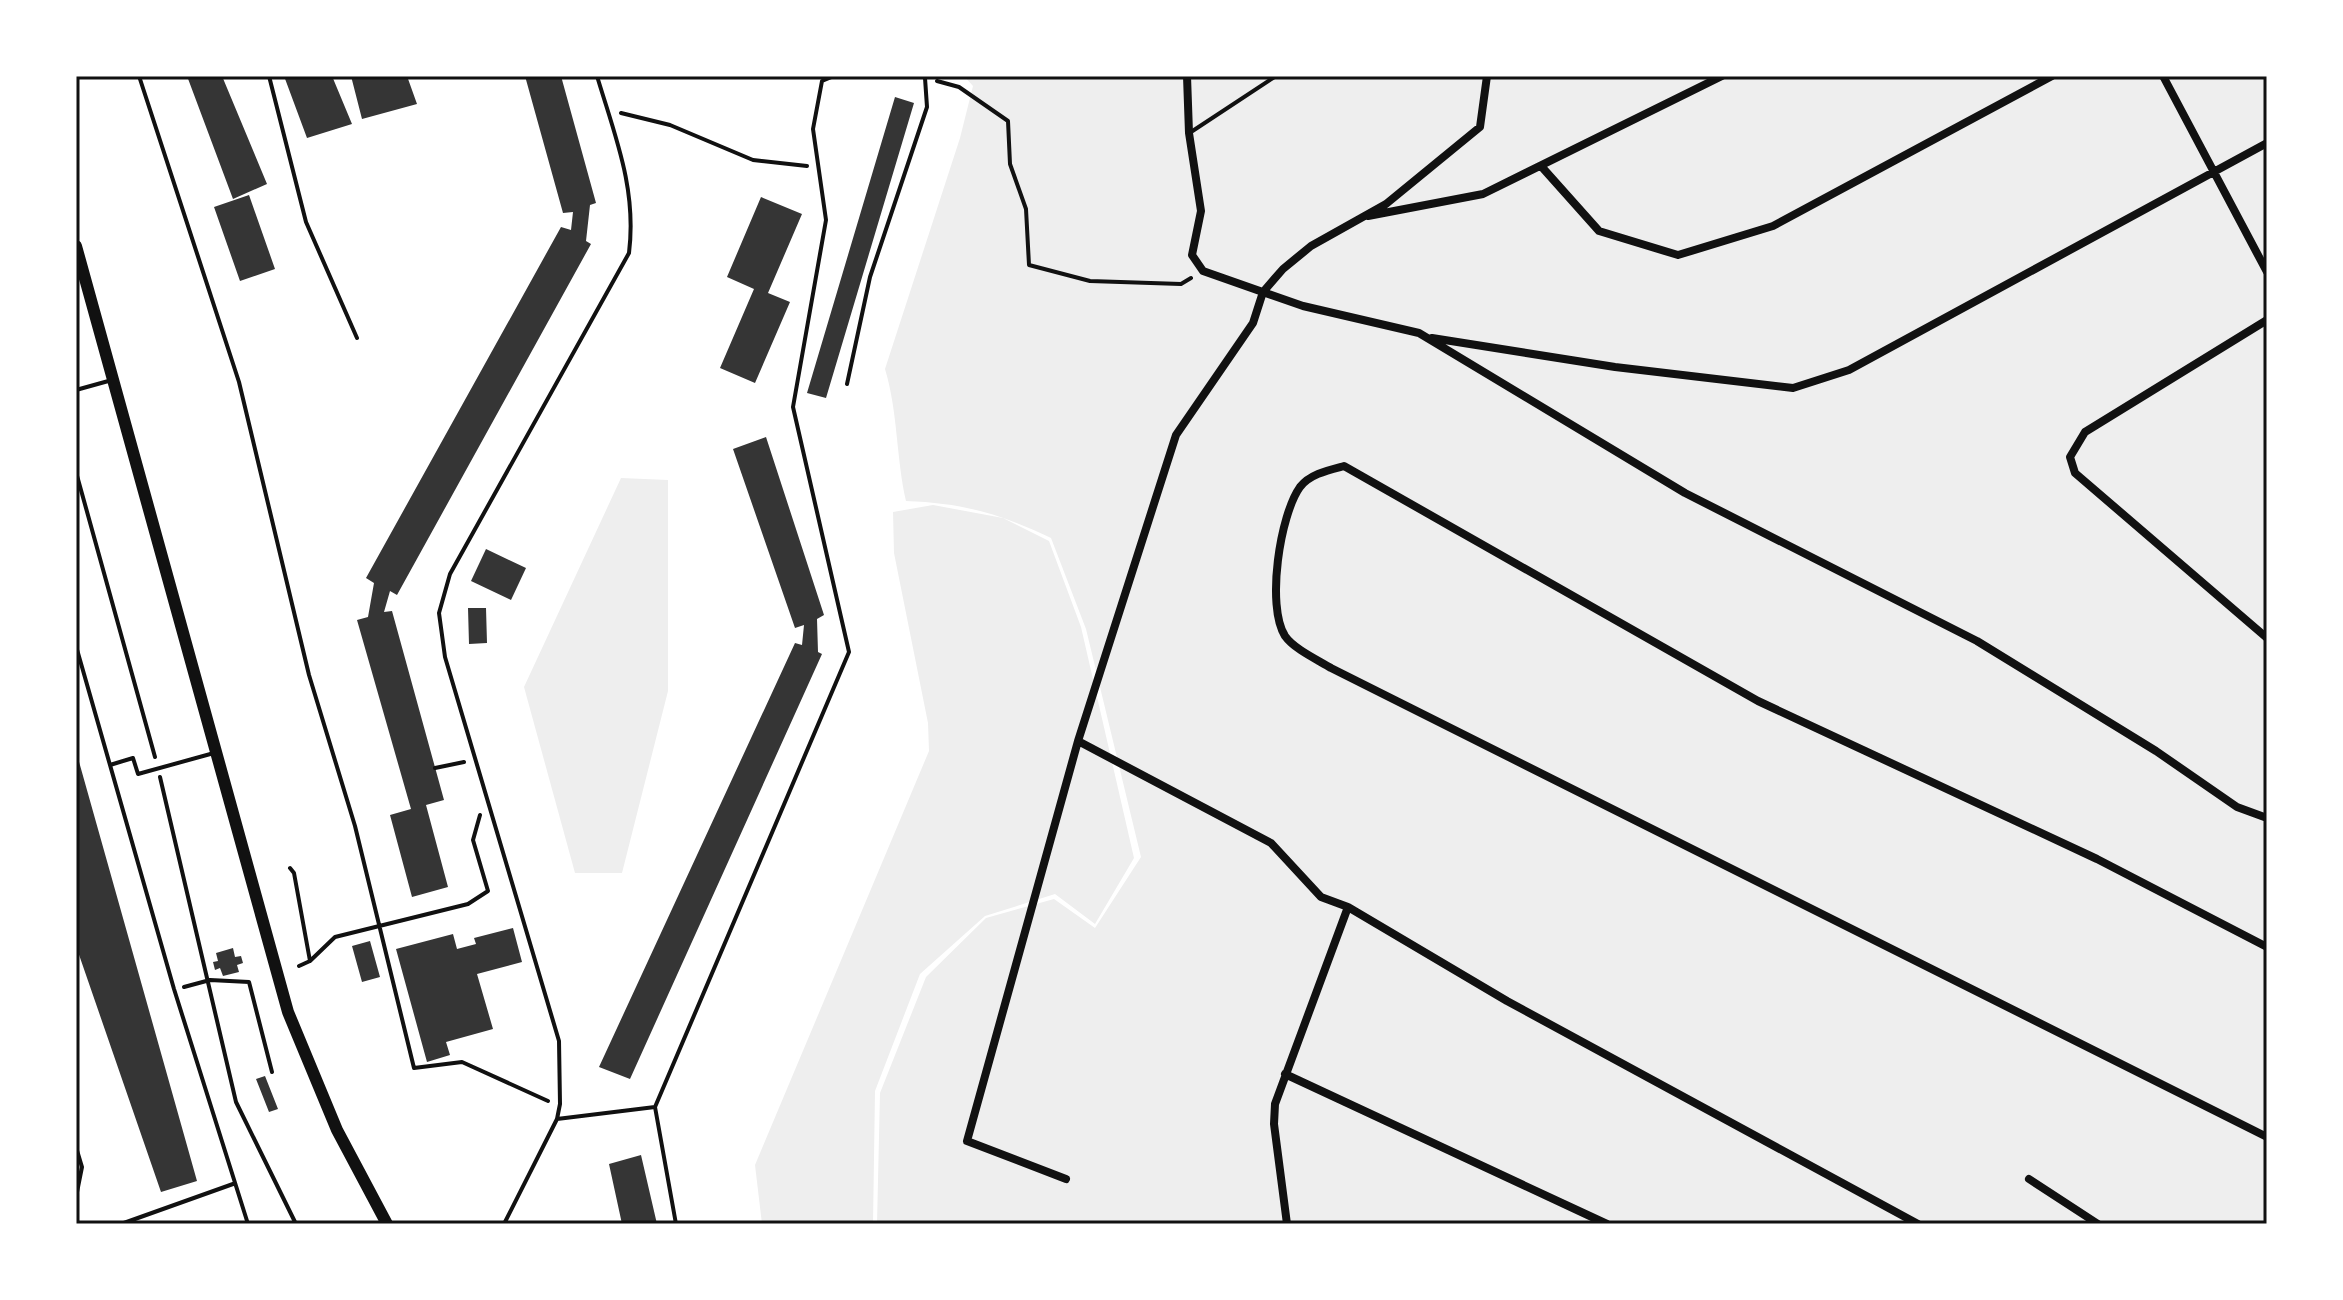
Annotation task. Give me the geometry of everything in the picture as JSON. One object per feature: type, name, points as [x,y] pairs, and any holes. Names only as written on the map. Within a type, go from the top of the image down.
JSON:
[{"type":"main road","points":[[76,246],[115,380],[214,753],[292,1023],[337,1130],[387,1224]]},
{"type":"street","points":[[1187,76],[1189,133],[1201,211],[1192,255],[1203,271],[1259,291],[1427,338],[1615,367],[1793,388],[1849,370],[2267,143]]},
{"type":"street","points":[[1066,1179],[967,1141],[1078,741],[1176,435],[1253,323],[1259,291],[1311,246],[1386,204],[1480,127],[1487,76]]},
{"type":"street","points":[[1360,218],[1483,194],[1722,76]]},
{"type":"street","points":[[1541,166],[1599,231],[1678,255],[1773,226],[2052,76]]},
{"type":"street","points":[[2163,76],[2267,272]]},
{"type":"street","points":[[2267,320],[2085,432],[2070,457],[2075,473],[2267,638]]},
{"type":"street","points":[[1427,338],[1685,493],[1977,641],[2156,751],[2237,807],[2267,818]]},
{"type":"street","points":[[2267,947],[2097,859],[1758,701],[1344,466],[1322,472],[1302,484],[1286,514],[1275,604],[1286,637],[1331,668],[2267,1137]]},
{"type":"street","points":[[1078,741],[1271,843],[1321,897],[1348,907],[1507,1001],[1918,1224]]},
{"type":"street","points":[[1287,1224],[1274,1124],[1275,1104],[1348,907]]},
{"type":"street","points":[[1285,1074],[1607,1224]]},
{"type":"street","points":[[2029,1179],[2098,1224]]},
{"type":"lane","points":[[269,76],[306,222],[357,338]]},
{"type":"lane","points":[[504,1224],[557,1119],[560,1104],[559,1041],[445,657],[439,613],[450,574],[629,253],[634,218],[626,169],[597,76]]},
{"type":"lane","points":[[676,1224],[655,1107],[849,652],[793,407],[826,220],[813,129],[822,81],[834,76]]},
{"type":"lane","points":[[1189,133],[1276,76]]},
{"type":"lane","points":[[847,384],[870,277],[927,107],[923,77]]},
{"type":"lane","points":[[76,390],[115,380]]},
{"type":"lane","points":[[76,646],[233,1184],[248,1224]]},
{"type":"lane","points":[[110,765],[133,758],[138,774],[214,753]]},
{"type":"lane","points":[[557,1119],[655,1107]]},
{"type":"lane","points":[[121,1224],[233,1184]]},
{"type":"path","points":[[139,76],[239,382],[309,675],[355,826],[414,1068],[462,1062],[560,1104]]},
{"type":"path","points":[[923,77],[959,87],[1008,121],[1010,164],[1026,209],[1029,265],[1105,282],[1181,284],[1203,271]]},
{"type":"path","points":[[607,109],[670,125],[753,160],[819,167]]},
{"type":"path","points":[[76,472],[158,768],[210,980],[236,1102],[296,1224]]},
{"type":"path","points":[[435,768],[466,762],[469,774]]},
{"type":"path","points":[[299,966],[310,961],[335,937],[468,904],[488,891],[473,840],[481,809]]},
{"type":"path","points":[[290,868],[294,873],[310,961]]},
{"type":"path","points":[[188,986],[210,980],[249,982],[272,1072]]},
{"type":"path","points":[[76,1147],[82,1167],[76,1197]]},
{"type":"shaded area","points":[[964,76],[2267,76],[2267,1224],[877,1224],[880,1093],[926,977],[986,918],[1054,899],[1095,928],[1141,857],[1086,629],[1051,538],[981,511],[906,501],[885,369],[960,138],[973,86]]},
{"type":"shaded area","points":[[621,478],[668,480],[668,691],[622,873],[575,873],[524,687]]},
{"type":"shaded area","points":[[933,505],[1003,518],[1049,541],[1081,627],[1134,858],[1095,924],[1055,894],[985,916],[920,974],[875,1091],[873,1224],[762,1224],[755,1165],[929,751],[928,723],[894,553],[893,512]]},
{"type":"building","points":[[187,76],[222,76],[267,184],[233,199]]},
{"type":"building","points":[[284,76],[332,76],[352,124],[307,138]]},
{"type":"building","points":[[351,76],[407,76],[417,104],[362,119]]},
{"type":"building","points":[[525,76],[561,76],[596,203],[590,205],[586,241],[591,244],[397,595],[390,591],[384,612],[392,611],[444,800],[426,805],[448,887],[412,897],[390,815],[411,809],[357,620],[368,617],[374,583],[366,578],[561,227],[571,230],[573,212],[563,213]]},
{"type":"building","points":[[895,97],[914,103],[826,398],[807,393]]},
{"type":"building","points":[[249,195],[275,269],[240,281],[214,207]]},
{"type":"building","points":[[761,197],[802,214],[768,293],[790,302],[755,383],[720,368],[754,289],[727,277]]},
{"type":"building","points":[[766,437],[824,615],[817,619],[818,652],[822,654],[630,1079],[599,1067],[795,643],[802,645],[804,625],[795,628],[733,449]]},
{"type":"building","points":[[486,549],[526,568],[511,600],[471,581]]},
{"type":"building","points":[[468,608],[486,608],[487,643],[469,644]]},
{"type":"building","points":[[76,751],[197,1181],[161,1192],[76,946]]},
{"type":"building","points":[[513,928],[522,962],[477,974],[493,1029],[446,1042],[450,1055],[427,1062],[396,949],[453,934],[457,949],[476,944],[474,938]]},
{"type":"building","points":[[370,941],[380,977],[362,982],[352,946]]},
{"type":"building","points":[[233,948],[235,957],[241,956],[243,963],[237,965],[239,972],[223,976],[220,968],[215,970],[213,962],[218,961],[216,953]]},
{"type":"building","points":[[265,1076],[278,1109],[269,1112],[256,1079]]},
{"type":"building","points":[[641,1155],[657,1224],[622,1224],[609,1164]]}]
